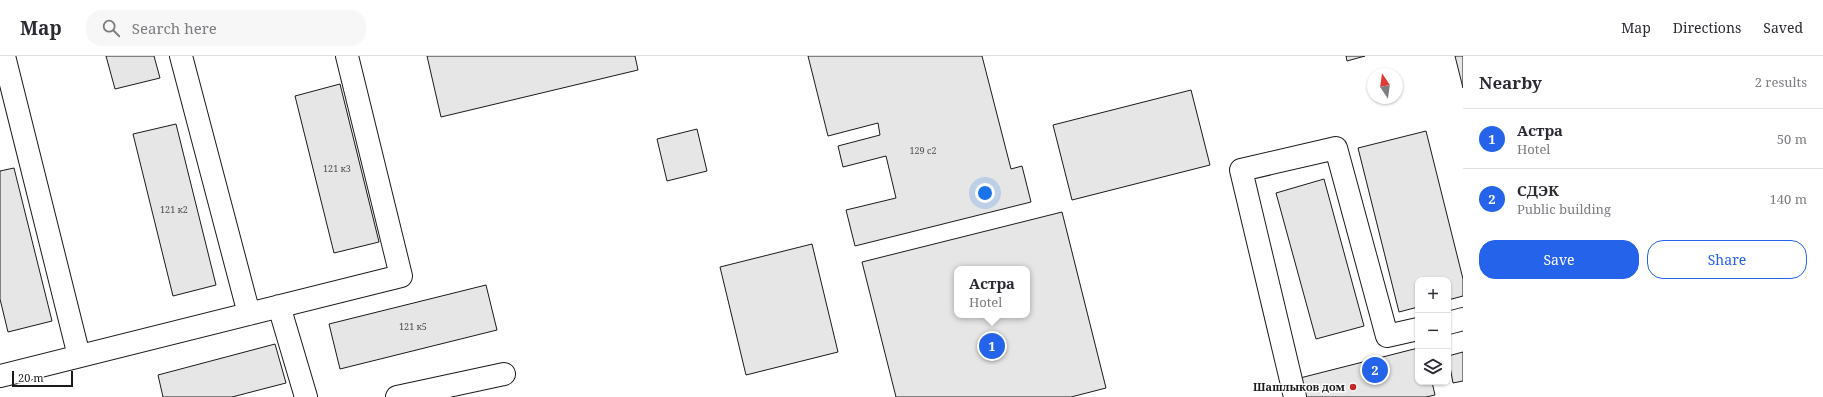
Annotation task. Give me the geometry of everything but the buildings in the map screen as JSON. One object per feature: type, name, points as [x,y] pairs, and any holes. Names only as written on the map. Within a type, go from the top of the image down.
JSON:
[{"type":"lane","points":[[4,56],[79,356]]},
{"type":"lane","points":[[182,56],[249,314]]},
{"type":"lane","points":[[0,376],[401,276],[347,56]]},
{"type":"lane","points":[[1295,397],[1241,170],[1336,148],[1387,336],[1415,330]]},
{"type":"lane","points":[[279,306],[306,397]]},
{"type":"lane","points":[[1451,322],[1463,319]]},
{"type":"lane","points":[[397,397],[504,374]]},
{"type":"place","name":"Астра","points":[[992,346]]},
{"type":"place","name":"СДЭК","points":[[1375,370]]},
{"type":"place","name":"Шашлыков дом","points":[[1353,387]]}]
